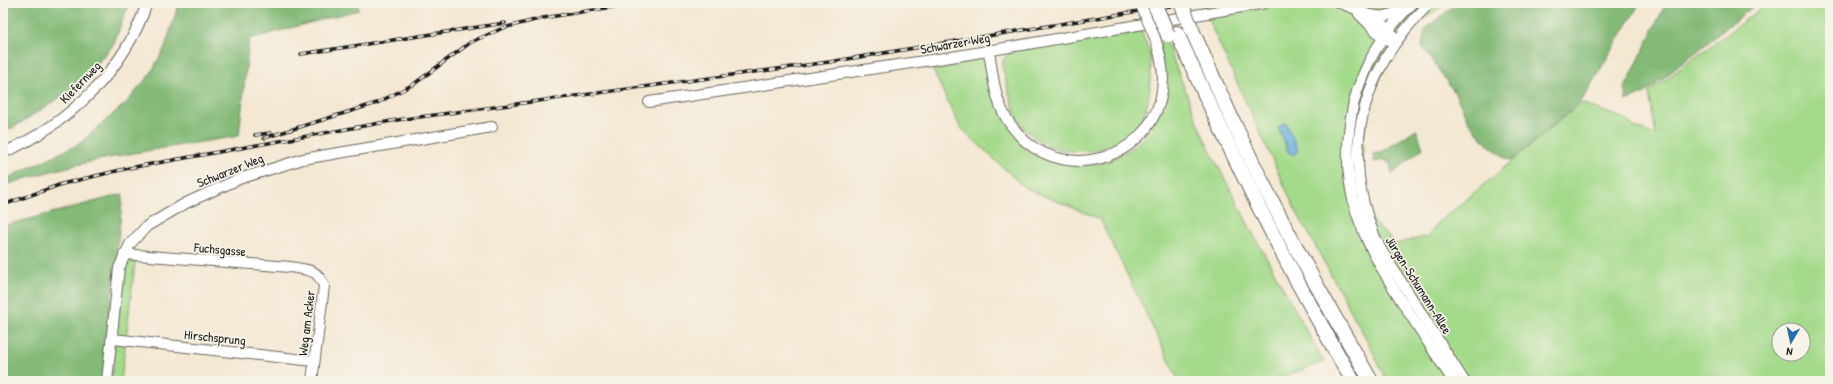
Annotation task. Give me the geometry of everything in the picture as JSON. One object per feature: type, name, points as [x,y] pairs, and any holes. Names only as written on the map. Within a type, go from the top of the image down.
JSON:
[{"type":"highway","points":[[1154,3],[1167,36],[1199,83],[1233,157],[1286,262],[1354,381]]},
{"type":"highway","points":[[1164,3],[1167,36]]},
{"type":"highway","points":[[1181,3],[1216,84],[1277,212],[1371,381]]},
{"type":"highway","points":[[1184,3],[1192,30]]},
{"type":"street","name":"Kiefernweg","points":[[3,153],[31,139],[58,121],[87,97],[106,76],[132,39],[147,3]]},
{"type":"street","points":[[989,50],[994,85],[1003,113],[1016,132],[1033,148],[1052,157],[1086,161],[1110,156],[1136,140],[1146,128],[1160,101],[1163,86],[1167,36],[1140,3]]},
{"type":"street","name":"Schwarzer Weg","points":[[649,102],[848,73],[1265,3]]},
{"type":"street","points":[[1340,3],[1379,17],[1387,16],[1411,5]]},
{"type":"street","name":"Jürgen-Schumann-Allee","points":[[1430,3],[1402,33],[1381,66],[1365,108],[1358,147],[1357,169],[1360,189],[1372,230],[1380,248],[1464,381]]},
{"type":"street","name":"Jürgen-Schumann-Allee","points":[[1411,5],[1383,38],[1376,49],[1362,79],[1350,124],[1347,148],[1350,189],[1362,232],[1372,252],[1388,280],[1453,381]]},
{"type":"street","points":[[1353,8],[1383,38],[1397,41]]},
{"type":"street","points":[[1366,13],[1389,30],[1397,41]]},
{"type":"street","name":"Schwarzer Weg","points":[[107,381],[113,339],[119,268],[124,254],[136,236],[157,220],[220,186],[251,174],[302,159],[492,127]]},
{"type":"street","name":"Fuchsgasse","points":[[124,254],[290,268],[313,272]]},
{"type":"street","name":"Weg am Acker","points":[[312,381],[324,286],[320,276],[313,272]]},
{"type":"street","name":"Hirschsprung","points":[[113,339],[314,361]]},
{"type":"green space","points":[[3,3],[129,3],[113,45],[78,86],[14,127],[3,132]]},
{"type":"green space","points":[[179,3],[359,3],[358,10],[249,39],[239,136],[150,150],[90,162],[3,186],[3,180],[79,144],[127,102],[151,73],[165,47]]},
{"type":"green space","points":[[1216,3],[1448,3],[1413,25],[1393,53],[1378,82],[1368,113],[1363,144],[1364,193],[1373,222],[1396,244],[1428,236],[1437,224],[1581,103],[1625,119],[1634,127],[1656,135],[1649,92],[1768,3],[1830,3],[1830,381],[1387,381],[1368,342],[1295,209],[1202,6]]},
{"type":"green space","points":[[1458,3],[1640,3],[1582,100],[1513,160],[1507,159],[1487,144],[1468,121],[1455,93],[1422,46],[1427,27]]},
{"type":"green space","points":[[1666,3],[1755,3],[1751,8],[1645,93],[1626,101],[1625,88]]},
{"type":"green space","points":[[1140,29],[1150,55],[1151,77],[1146,109],[1144,115],[1134,130],[1120,141],[1105,148],[1087,151],[1070,151],[1053,147],[1037,139],[1024,128],[1016,114],[1008,89],[1002,65],[1005,57],[1016,48]]},
{"type":"green space","points":[[1165,39],[1204,138],[1252,232],[1324,362],[1270,381],[1179,381],[1100,219],[1025,188],[960,127],[929,62],[979,57],[985,61],[989,68],[1022,144],[1034,154],[1057,162],[1084,165],[1107,162],[1136,145],[1147,133],[1163,102],[1160,40]]},
{"type":"green space","points":[[1416,129],[1423,148],[1392,174],[1390,163],[1384,160],[1374,162],[1373,154],[1382,152]]},
{"type":"green space","points":[[123,194],[103,381],[3,381],[3,226]]},
{"type":"green space","points":[[136,254],[121,381],[111,381],[121,269],[128,257]]},
{"type":"water","points":[[1286,123],[1298,150],[1294,155],[1288,152],[1278,127]]},
{"type":"railway","points":[[264,138],[377,103],[414,84],[471,42],[503,28],[543,18],[638,3]]},
{"type":"railway","points":[[3,205],[62,184],[129,168],[397,120],[829,62],[1188,3]]},
{"type":"railway","points":[[301,54],[505,23]]},
{"type":"railway","points":[[255,135],[270,133]]}]
